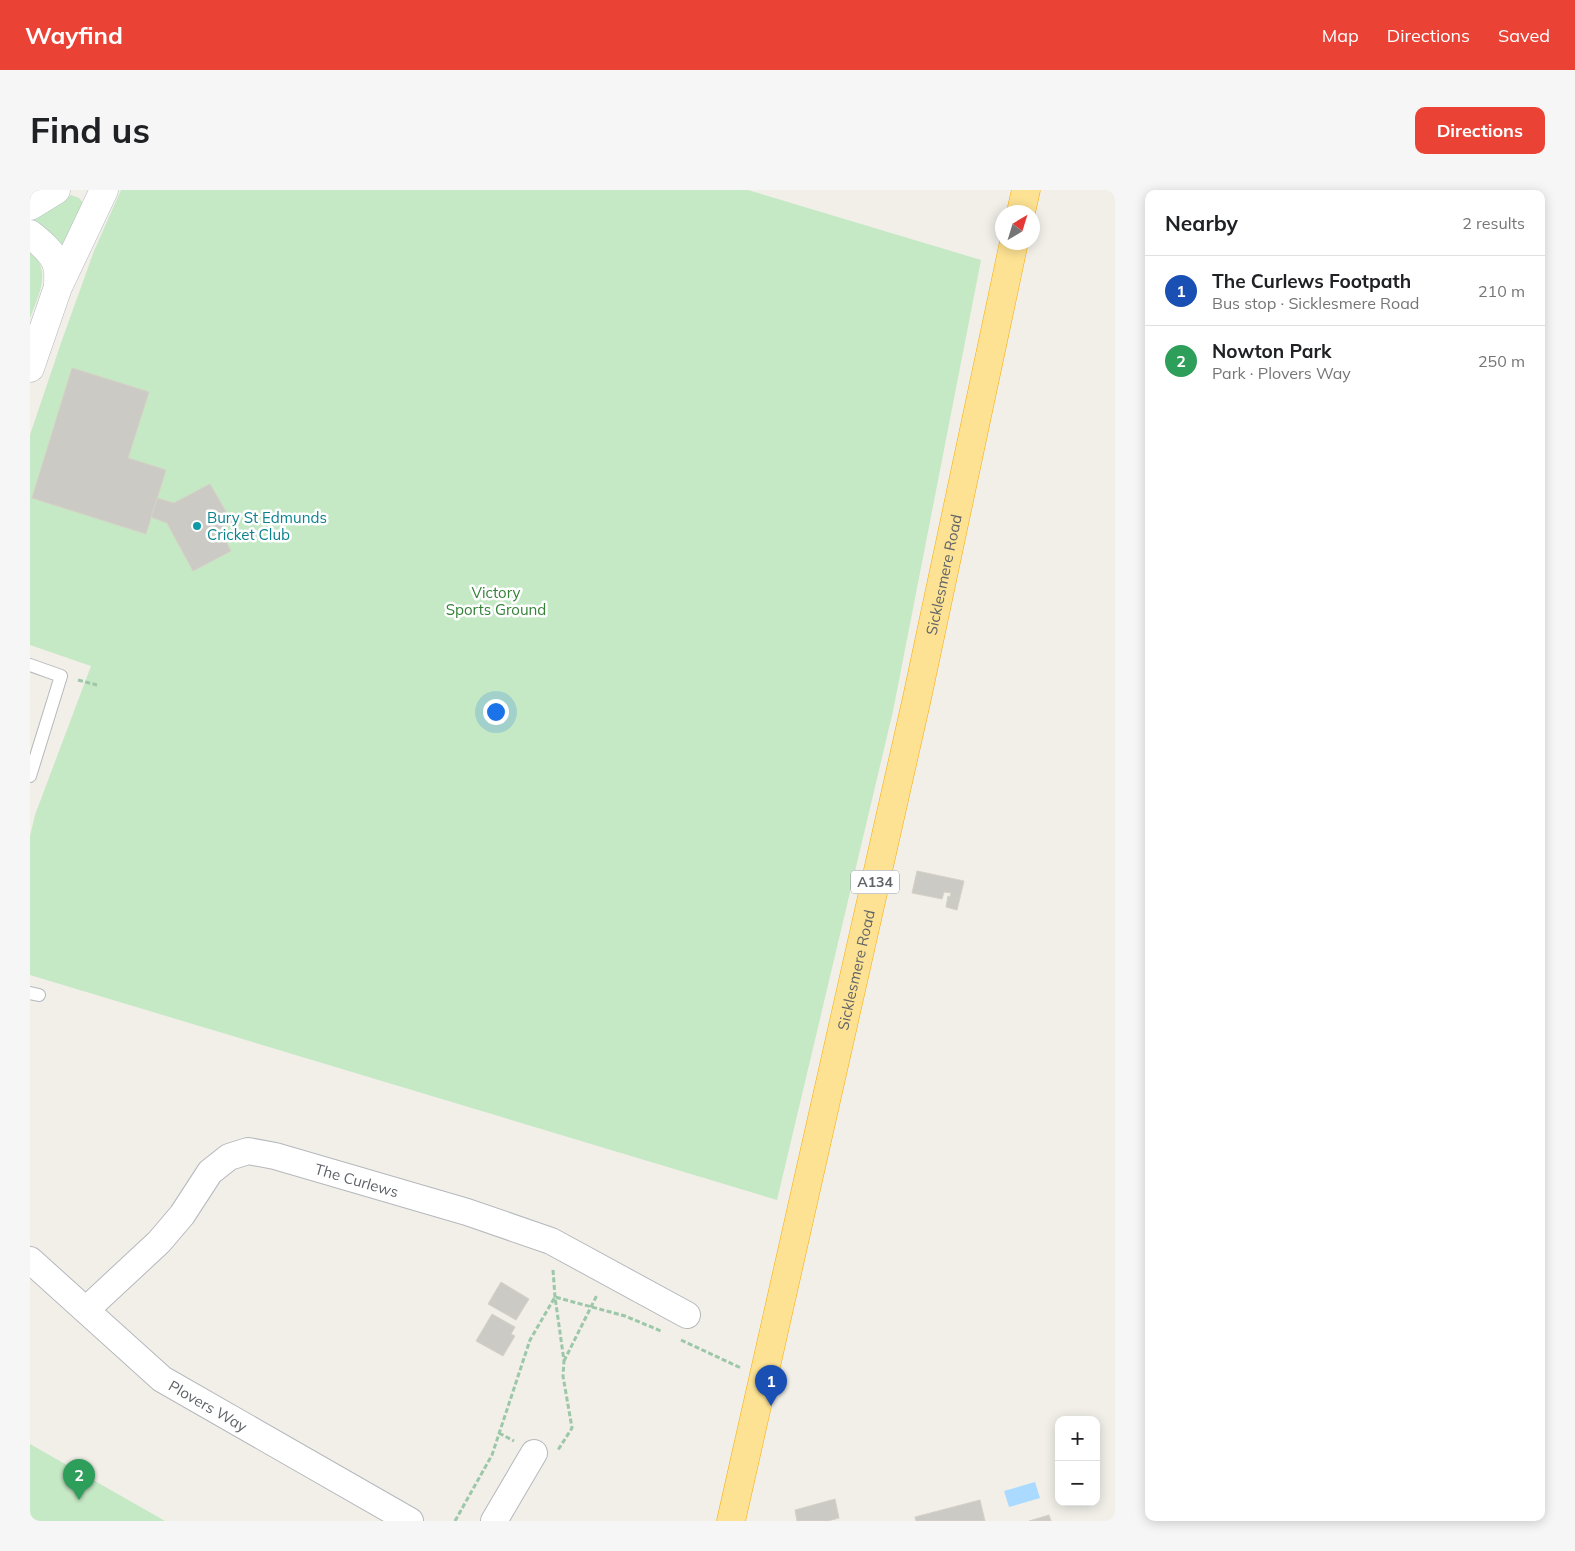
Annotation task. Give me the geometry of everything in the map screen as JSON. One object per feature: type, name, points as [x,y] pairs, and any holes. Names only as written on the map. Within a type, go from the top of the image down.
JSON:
[{"type":"highway","points":[[1023,205],[1026,190]]},
{"type":"highway","name":"Sicklesmere Road","points":[[731,1521],[917,698],[1012,250]]},
{"type":"street","points":[[30,206],[56,190]]},
{"type":"street","points":[[32,357],[58,287],[104,190]]},
{"type":"street","points":[[30,234],[43,245],[55,260],[58,268],[58,287]]},
{"type":"street","name":"The Curlews","points":[[86,1309],[158,1242],[182,1215],[210,1172],[229,1157],[248,1151],[275,1156],[458,1209],[551,1242],[610,1273],[682,1304]]},
{"type":"street","name":"Plovers Way","points":[[30,1260],[162,1379],[410,1521]]},
{"type":"street","points":[[494,1521],[524,1447]]},
{"type":"lane","points":[[30,665],[61,676],[30,776]]},
{"type":"path","points":[[455,1521],[492,1455],[524,1447],[559,1450],[572,1428],[563,1376],[564,1361],[554,1298],[551,1242]]},
{"type":"path","points":[[564,1361],[591,1306],[610,1273]]},
{"type":"path","points":[[554,1298],[625,1316],[665,1333]]},
{"type":"path","points":[[524,1447],[530,1340],[554,1298]]},
{"type":"path","points":[[673,1336],[764,1379]]},
{"type":"green space","name":"Victory Sports Ground","points":[[121,190],[748,190],[981,260],[893,711],[777,1200],[30,975],[30,836],[35,815],[91,666],[30,645],[30,435],[94,251]]},
{"type":"green space","points":[[71,195],[79,198],[83,203],[63,249],[30,221]]},
{"type":"green space","points":[[30,252],[37,259],[41,267],[42,284],[30,318]]},
{"type":"green space","points":[[30,1444],[165,1521],[30,1521]]},
{"type":"water","points":[[1035,1482],[1040,1498],[1009,1507],[1004,1491]]},
{"type":"building","points":[[72,368],[149,392],[128,458],[166,470],[146,534],[32,498]]},
{"type":"building","name":"Bury St Edmunds Cricket Club","points":[[210,484],[232,522],[219,529],[231,551],[193,571],[167,523],[151,517],[157,498],[174,503]]},
{"type":"building","points":[[917,871],[964,881],[957,910],[946,907],[948,896],[950,897],[951,893],[944,892],[942,899],[912,893]]},
{"type":"building","points":[[501,1282],[529,1299],[516,1320],[488,1304]]},
{"type":"building","points":[[492,1314],[515,1327],[511,1334],[515,1336],[503,1356],[476,1341]]},
{"type":"building","points":[[835,1499],[839,1518],[828,1521],[797,1521],[795,1510]]},
{"type":"building","points":[[980,1500],[985,1521],[916,1521],[915,1517]]},
{"type":"building","points":[[1049,1515],[1051,1521],[1029,1521]]},
{"type":"place","name":"Bury St Edmunds Cricket Club","points":[[197,526]]},
{"type":"place","name":"The Curlews Footpath","points":[[771,1406]]},
{"type":"place","name":"Nowton Park","points":[[79,1500]]}]
